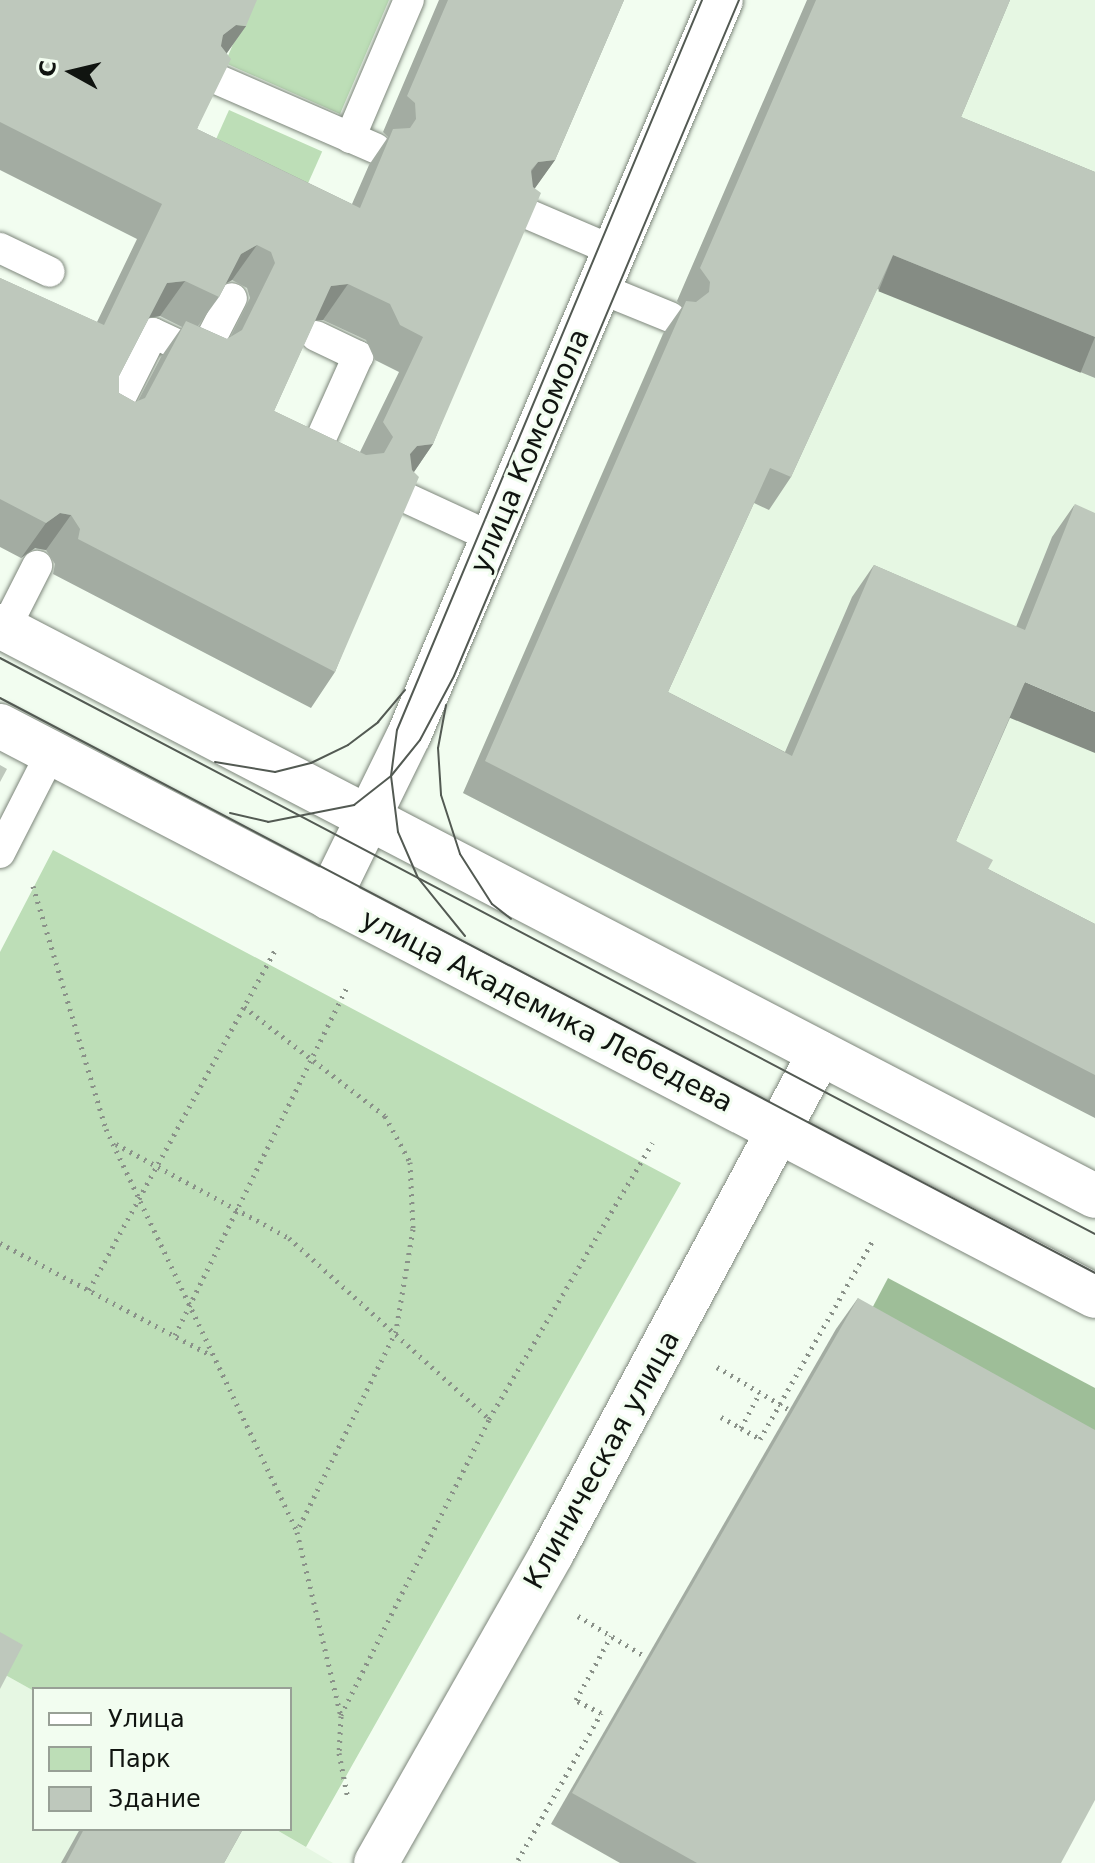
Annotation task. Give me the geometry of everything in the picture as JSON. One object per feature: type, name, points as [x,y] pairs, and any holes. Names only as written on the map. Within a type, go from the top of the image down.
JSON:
[{"type":"main road","name":"улица Комсомола","points":[[329,898],[369,818],[493,538],[721,0]]},
{"type":"main road","points":[[3,627],[1095,1196]]},
{"type":"main road","name":"улица Академика Лебедева","points":[[0,726],[1095,1296]]},
{"type":"main road","name":"Клиническая улица","points":[[383,1852],[552,1553],[820,1053]]},
{"type":"lane","points":[[214,78],[363,143],[409,0]]},
{"type":"lane","points":[[523,212],[607,269],[670,317]]},
{"type":"lane","points":[[0,248],[50,272]]},
{"type":"lane","points":[[110,419],[153,333],[202,356],[232,298]]},
{"type":"lane","points":[[316,336],[358,356],[313,456],[350,473]]},
{"type":"lane","points":[[402,496],[493,538]]},
{"type":"lane","points":[[3,627],[37,566]]},
{"type":"lane","points":[[0,853],[51,753]]},
{"type":"path","points":[[20,814],[37,912],[113,1143],[297,1532],[341,1716],[344,1796],[383,1852]]},
{"type":"path","points":[[89,1290],[276,948]]},
{"type":"path","points":[[175,1335],[348,985]]},
{"type":"path","points":[[244,1007],[312,1055],[385,1116],[410,1162],[413,1229],[396,1331],[297,1532]]},
{"type":"path","points":[[113,1143],[289,1238],[396,1331],[489,1419]]},
{"type":"path","points":[[341,1716],[489,1419],[652,1143]]},
{"type":"path","points":[[721,1417],[760,1439],[872,1242]]},
{"type":"path","points":[[0,1243],[211,1355]]},
{"type":"path","points":[[717,1367],[788,1409]]},
{"type":"path","points":[[741,1428],[760,1393]]},
{"type":"path","points":[[574,1613],[646,1657]]},
{"type":"path","points":[[518,1860],[601,1713],[576,1700],[611,1636]]},
{"type":"shaded area","points":[[808,0],[1095,0],[1095,1117],[463,793]]},
{"type":"shaded area","points":[[0,1672],[32,1690],[32,1831],[278,1831],[333,1863],[0,1863]]},
{"type":"green space","points":[[225,0],[389,0],[340,114],[225,63],[239,30]]},
{"type":"green space","points":[[229,110],[322,151],[296,210],[203,168]]},
{"type":"green space","points":[[53,850],[681,1183],[306,1847],[278,1831],[292,1831],[292,1687],[32,1687],[32,1690],[0,1672],[0,952]]},
{"type":"green space","points":[[888,1278],[1095,1388],[1095,1462],[858,1335]]},
{"type":"building","points":[[0,0],[257,0],[246,26],[236,25],[223,35],[221,46],[231,59],[197,129],[360,208],[393,129],[410,128],[416,119],[415,103],[407,96],[448,0],[624,0],[555,160],[538,162],[531,170],[533,187],[541,193],[433,444],[417,446],[410,454],[412,470],[419,477],[335,672],[78,539],[80,529],[71,515],[60,513],[46,523],[0,499],[0,278],[104,325],[162,204],[0,122]],"holes":[[[257,245],[271,252],[275,263],[242,330],[227,339],[186,321],[145,398],[135,402],[119,393],[119,376],[167,283],[185,281],[219,297],[241,254]],[[348,284],[390,304],[400,325],[423,337],[383,422],[393,437],[384,453],[366,455],[274,411],[331,286]]]},
{"type":"building","points":[[816,0],[1010,0],[961,117],[1095,172],[1095,337],[893,255],[791,477],[770,468],[668,692],[792,756],[874,565],[1025,630],[1075,504],[1095,513],[1095,712],[1025,682],[956,841],[993,860],[988,869],[1095,924],[1095,1075],[485,761],[686,301],[696,302],[709,292],[710,282],[700,268]]},
{"type":"building","points":[[0,765],[7,769],[0,782]]},
{"type":"building","points":[[858,1298],[1095,1430],[1095,1800],[1061,1863],[697,1863],[572,1793]]},
{"type":"building","points":[[0,1632],[23,1645],[0,1689]]},
{"type":"building","points":[[83,1831],[242,1831],[224,1863],[66,1863]]},
{"type":"tram line","points":[[465,936],[418,878],[398,832],[391,776],[397,730],[702,0]]},
{"type":"tram line","points":[[230,813],[268,822],[354,805],[391,776],[420,740],[454,676],[739,0]]},
{"type":"tram line","points":[[0,658],[1095,1234]]},
{"type":"tram line","points":[[215,762],[275,772],[311,763],[348,745],[378,722],[405,690]]},
{"type":"tram line","points":[[0,698],[1095,1273]]},
{"type":"tram line","points":[[446,705],[438,748],[441,795],[460,854],[492,904],[511,919]]}]
